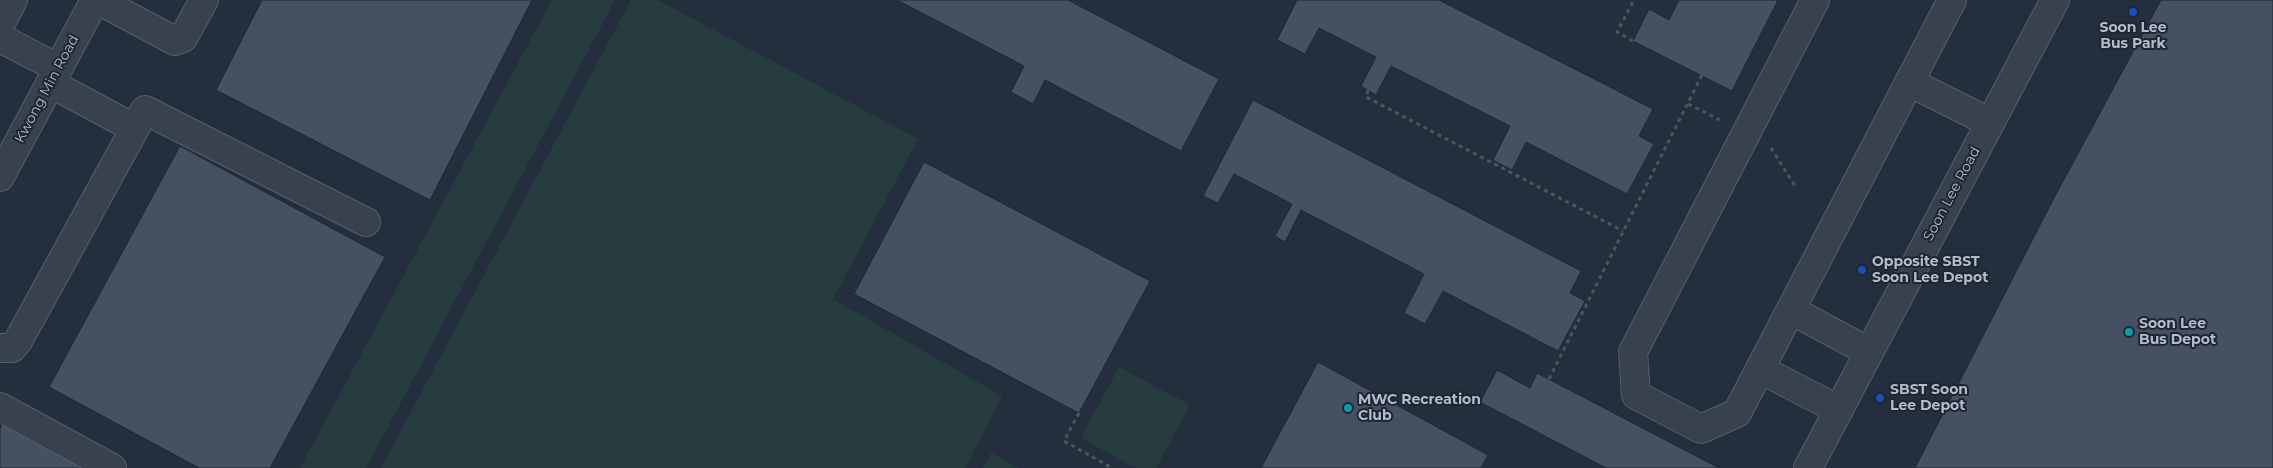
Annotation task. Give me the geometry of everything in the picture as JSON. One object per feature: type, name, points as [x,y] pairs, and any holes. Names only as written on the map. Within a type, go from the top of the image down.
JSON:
[{"type":"street","points":[[0,25],[13,0]]},
{"type":"street","points":[[96,0],[175,41],[183,38],[204,0]]},
{"type":"street","name":"Kwong Min Road","points":[[0,177],[96,0]]},
{"type":"street","points":[[1815,0],[1633,352],[1636,395],[1701,429],[1737,412],[1952,0]]},
{"type":"street","name":"Soon Lee Road","points":[[1808,468],[2054,0]]},
{"type":"street","points":[[0,38],[134,128]]},
{"type":"street","points":[[1909,82],[1989,122]]},
{"type":"street","points":[[0,348],[12,348],[18,341],[143,111],[148,111],[366,222]]},
{"type":"street","points":[[1791,310],[1869,352]]},
{"type":"street","points":[[1760,369],[1838,410]]},
{"type":"street","points":[[0,407],[112,468]]},
{"type":"path","points":[[1632,40],[1617,32],[1634,0]]},
{"type":"path","points":[[1549,379],[1702,75]]},
{"type":"path","points":[[1368,90],[1366,97],[1623,231]]},
{"type":"path","points":[[1079,414],[1064,441],[1112,468]]},
{"type":"green space","points":[[552,0],[615,0],[366,468],[300,468]]},
{"type":"green space","points":[[631,0],[658,0],[918,139],[833,299],[1002,396],[965,468],[381,468]]},
{"type":"green space","points":[[1119,367],[1190,405],[1156,468],[1136,468],[1081,438]]},
{"type":"green space","points":[[991,453],[1019,468],[983,468]]},
{"type":"building","points":[[262,0],[532,0],[430,200],[216,90]]},
{"type":"building","points":[[897,0],[1068,0],[1219,79],[1181,151],[1045,80],[1033,104],[1011,92],[1024,66]]},
{"type":"building","points":[[1297,0],[1439,0],[1653,109],[1639,136],[1654,144],[1627,194],[1526,142],[1512,170],[1493,160],[1510,126],[1391,66],[1376,95],[1361,86],[1376,57],[1319,28],[1305,54],[1277,40]]},
{"type":"building","points":[[1679,0],[1778,0],[1732,91],[1633,41],[1649,9],[1669,20]]},
{"type":"building","name":"Soon Lee Bus Depot","points":[[2161,0],[2273,0],[2273,468],[1915,468],[2055,196]]},
{"type":"building","points":[[1253,100],[1581,271],[1570,293],[1585,301],[1558,351],[1443,291],[1425,324],[1404,313],[1424,274],[1301,210],[1285,242],[1275,236],[1292,204],[1234,174],[1218,203],[1203,196]]},
{"type":"building","points":[[180,146],[385,257],[270,468],[199,468],[49,387]]},
{"type":"building","points":[[924,162],[1150,281],[1079,413],[854,294]]},
{"type":"building","name":"MWC Recreation Club","points":[[1318,362],[1488,455],[1481,468],[1261,468]]},
{"type":"building","points":[[1497,370],[1530,388],[1537,373],[1719,468],[1606,468],[1480,402]]},
{"type":"building","points":[[5,420],[96,468],[0,468],[0,428]]},
{"type":"place","name":"Soon Lee Bus Park","points":[[2133,12]]},
{"type":"place","name":"Opposite SBST Soon Lee Depot","points":[[1862,270]]},
{"type":"place","name":"Soon Lee Bus Depot","points":[[2129,332]]},
{"type":"place","name":"SBST Soon Lee Depot","points":[[1880,398]]},
{"type":"place","name":"MWC Recreation Club","points":[[1348,408]]}]
